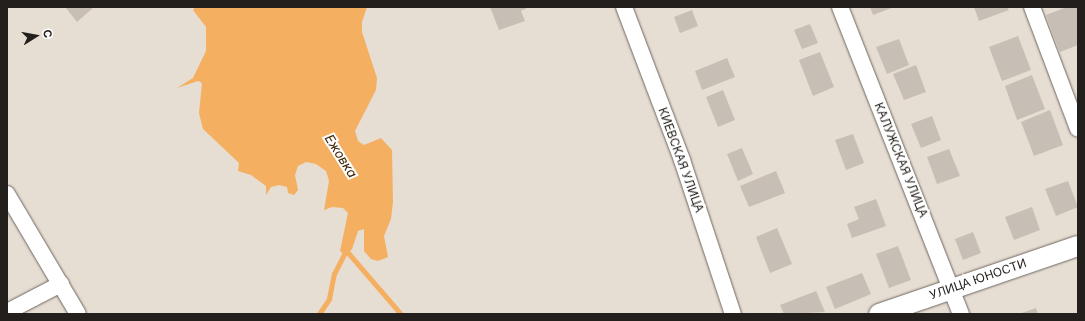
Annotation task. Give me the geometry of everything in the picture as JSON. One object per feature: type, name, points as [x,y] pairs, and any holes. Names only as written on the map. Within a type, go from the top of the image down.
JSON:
[{"type":"street","name":"КИЕВСКАЯ УЛИЦА","points":[[624,7],[682,160],[733,314]]},
{"type":"street","name":"КАЛУЖСКАЯ УЛИЦА","points":[[840,7],[961,314]]},
{"type":"street","points":[[1032,7],[1078,129]]},
{"type":"street","points":[[7,194],[78,314]]},
{"type":"street","name":"УЛИЦА ЮНОСТИ","points":[[879,314],[951,287],[1078,246]]},
{"type":"street","points":[[7,312],[61,284]]},
{"type":"water","points":[[195,7],[367,7],[362,22],[362,32],[377,78],[376,90],[355,131],[358,141],[364,145],[381,138],[392,150],[393,202],[391,219],[384,236],[388,257],[378,261],[371,259],[364,251],[364,229],[358,231],[352,249],[346,256],[340,251],[348,213],[343,208],[332,207],[324,210],[329,181],[326,171],[316,164],[306,162],[298,166],[295,175],[298,190],[294,195],[288,193],[287,187],[279,185],[271,187],[266,195],[266,186],[251,175],[238,171],[239,163],[203,129],[199,113],[202,83],[198,81],[177,88],[193,78],[206,51],[206,27],[193,10]]},
{"type":"building","points":[[94,7],[77,22],[66,8]]},
{"type":"building","points":[[490,7],[527,7],[521,11],[525,21],[499,30]]},
{"type":"building","points":[[870,7],[894,7],[873,15]]},
{"type":"building","points":[[974,7],[1007,7],[1009,10],[979,21]]},
{"type":"building","points":[[1067,7],[1078,7],[1078,45],[1060,52],[1046,15]]},
{"type":"building","points":[[692,10],[698,26],[680,33],[674,17]]},
{"type":"building","points":[[810,24],[818,43],[802,49],[794,30]]},
{"type":"building","points":[[1018,36],[1031,70],[1002,81],[989,47]]},
{"type":"building","points":[[899,39],[909,65],[887,74],[876,47]]},
{"type":"building","points":[[820,52],[834,87],[813,96],[799,60]]},
{"type":"building","points":[[727,58],[735,77],[702,90],[695,71]]},
{"type":"building","points":[[916,65],[926,92],[904,100],[893,74]]},
{"type":"building","points":[[1032,75],[1045,109],[1017,120],[1005,86]]},
{"type":"building","points":[[723,90],[735,120],[718,127],[706,97]]},
{"type":"building","points":[[1050,110],[1063,145],[1034,156],[1021,122]]},
{"type":"building","points":[[932,116],[941,140],[921,148],[911,124]]},
{"type":"building","points":[[853,134],[864,163],[846,170],[835,140]]},
{"type":"building","points":[[742,148],[753,174],[738,181],[727,154]]},
{"type":"building","points":[[949,149],[960,176],[937,184],[927,157]]},
{"type":"building","points":[[776,171],[785,193],[749,207],[740,186]]},
{"type":"building","points":[[1068,181],[1078,207],[1056,216],[1045,189]]},
{"type":"building","points":[[876,199],[886,226],[852,238],[847,224],[859,219],[854,207]]},
{"type":"building","points":[[1032,207],[1040,230],[1014,240],[1005,217]]},
{"type":"building","points":[[777,228],[792,264],[770,273],[756,237]]},
{"type":"building","points":[[973,232],[981,253],[963,260],[955,239]]},
{"type":"building","points":[[898,246],[911,280],[889,288],[876,254]]},
{"type":"building","points":[[862,273],[871,294],[835,309],[826,287]]},
{"type":"building","points":[[816,291],[825,312],[784,314],[780,305]]},
{"type":"building","points":[[1036,308],[1038,314],[1019,314]]},
{"type":"waterway","points":[[346,250],[401,314]]},
{"type":"waterway","name":"Ежовка","points":[[319,314],[329,299],[334,274],[346,250]]}]
